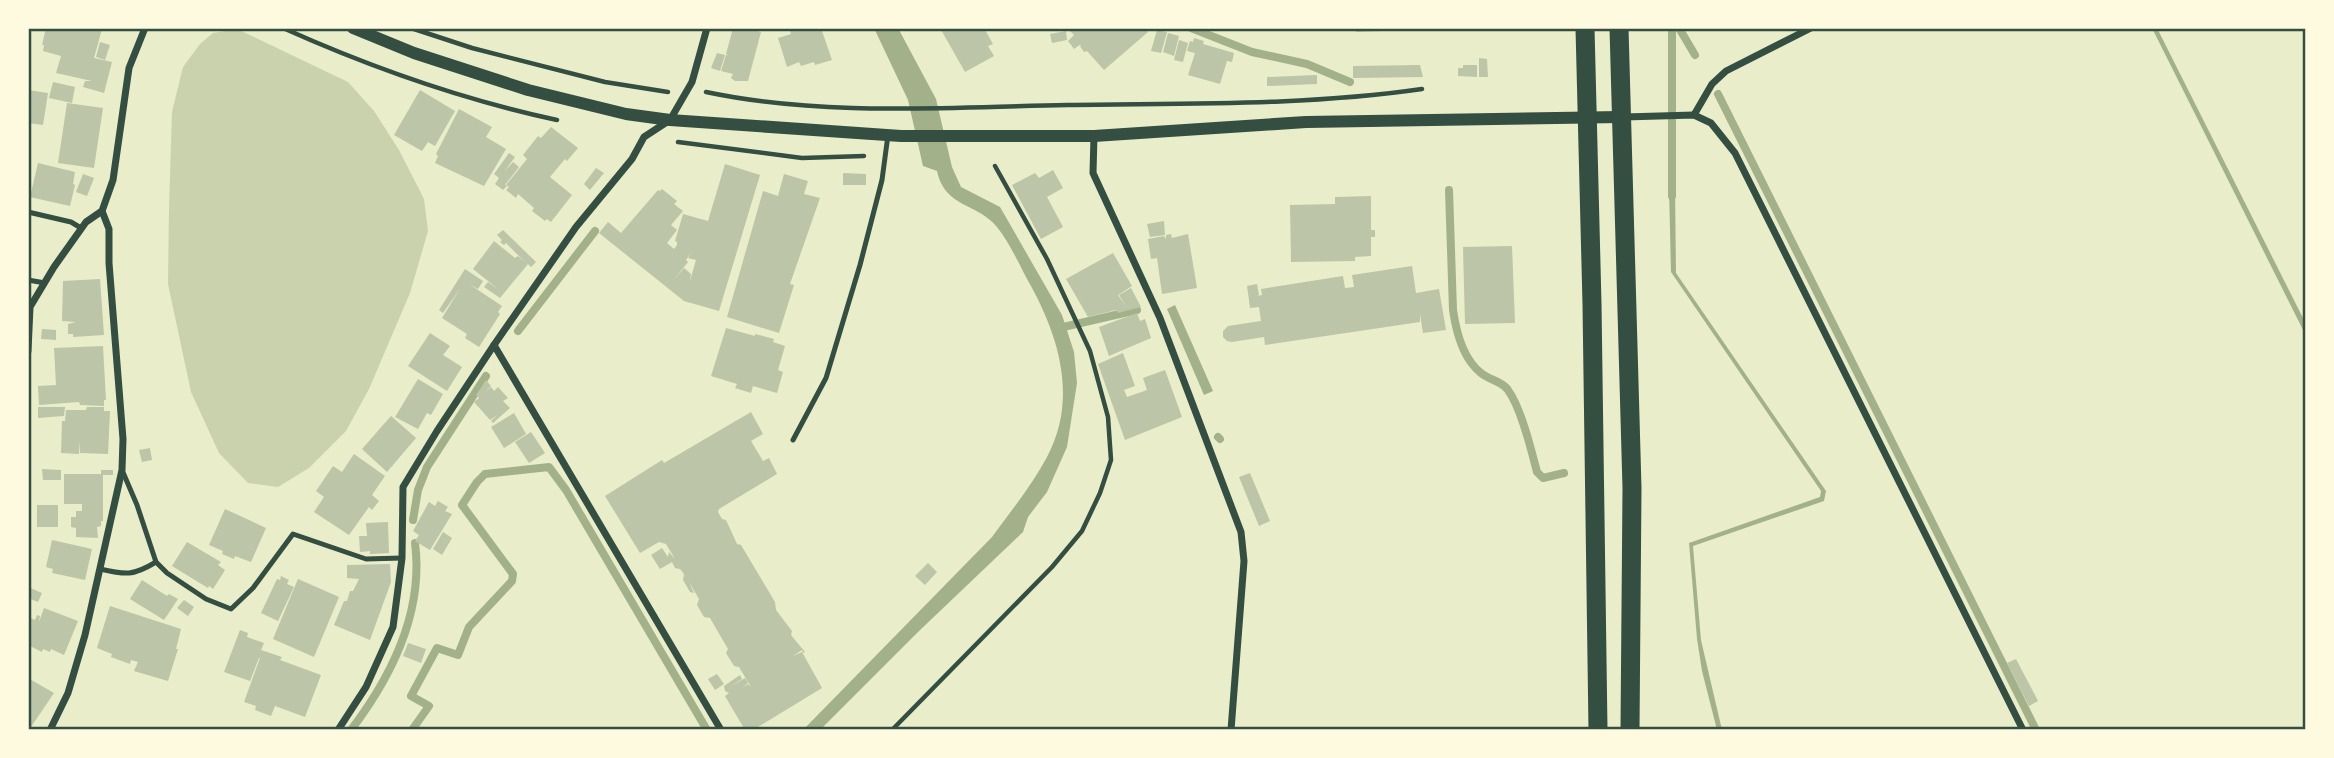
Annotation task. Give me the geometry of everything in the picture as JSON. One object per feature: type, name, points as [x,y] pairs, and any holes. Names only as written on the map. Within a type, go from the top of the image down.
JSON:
[{"type":"highway","points":[[1585,28],[1598,730]]},
{"type":"highway","points":[[1619,28],[1632,488],[1630,730]]},
{"type":"street","points":[[28,351],[30,307],[81,228],[102,211],[113,180],[129,68],[145,28]]},
{"type":"street","points":[[353,28],[414,53],[528,90],[626,114],[670,120],[901,136],[1094,136],[1306,122],[1694,115],[1711,123],[1735,153],[2023,730]]},
{"type":"street","points":[[338,730],[366,687],[393,627],[402,558],[403,487],[494,345],[576,227],[632,159],[643,137],[670,120],[692,82],[708,28]]},
{"type":"street","points":[[1694,115],[1712,83],[1726,71],[1811,28]]},
{"type":"street","points":[[1094,136],[1093,173],[1160,318],[1241,532],[1244,561],[1231,730]]},
{"type":"street","points":[[50,730],[68,693],[85,635],[122,470],[123,439],[109,263],[109,229],[102,211]]},
{"type":"street","points":[[494,345],[722,730]]},
{"type":"lane","points":[[793,440],[827,378],[882,180],[888,135]]},
{"type":"lane","points":[[28,212],[71,222],[81,228]]},
{"type":"lane","points":[[28,280],[45,283]]},
{"type":"lane","points":[[122,470],[156,562],[167,573],[206,599],[231,609],[253,588],[293,534],[366,559],[402,558]]},
{"type":"lane","points":[[100,569],[126,575],[156,562]]},
{"type":"path","points":[[411,28],[472,48],[605,82],[672,92]]},
{"type":"path","points":[[706,92],[757,103],[870,110],[1232,103],[1363,98],[1422,89]]},
{"type":"path","points":[[677,142],[802,158],[864,156]]},
{"type":"path","points":[[892,730],[1052,567],[1082,531],[1100,493],[1111,460],[1108,417],[1090,351],[1047,259],[995,166]]},
{"type":"shaded area","points":[[874,28],[898,28],[936,99],[952,167],[961,187],[1000,207],[1062,315],[1074,352],[1077,383],[1067,447],[1047,492],[1028,517],[1023,532],[820,730],[803,730],[992,537],[1047,457],[1057,434],[1062,411],[1061,366],[1048,321],[1038,300],[995,225],[982,214],[952,197],[940,182],[937,171],[923,166],[908,100]]},
{"type":"shaded area","points":[[2152,28],[2157,28],[2306,324],[2306,336]]},
{"type":"shaded area","points":[[237,29],[348,82],[374,111],[399,150],[424,199],[428,231],[410,293],[369,389],[346,431],[309,468],[278,487],[248,483],[219,453],[191,392],[168,284],[172,112],[183,67],[200,44],[213,33]]},
{"type":"shaded area","points":[[1669,187],[1675,187],[1676,273],[1826,491],[1824,501],[1693,546],[1701,640],[1722,730],[1717,730],[1702,671],[1689,543],[1820,497],[1821,491],[1671,272]]},
{"type":"shaded area","points":[[1175,305],[1213,391],[1204,395],[1167,309]]},
{"type":"building","points":[[46,28],[102,29],[94,58],[112,62],[104,93],[83,87],[85,81],[92,81],[56,73],[61,56],[43,51]]},
{"type":"building","points":[[733,28],[761,32],[748,81],[735,81],[731,78],[733,74],[721,71],[728,55],[726,54]]},
{"type":"building","points":[[789,28],[821,28],[832,60],[801,66],[799,62],[787,67],[778,38],[791,34]]},
{"type":"building","points":[[940,28],[984,28],[993,44],[988,46],[994,56],[965,72]]},
{"type":"building","points":[[1067,28],[1144,28],[1148,32],[1104,70],[1087,51],[1084,52],[1081,44],[1074,49],[1068,41],[1074,35]]},
{"type":"building","points":[[1349,28],[1410,28],[1410,30],[1357,32]]},
{"type":"building","points":[[1157,30],[1167,32],[1161,53],[1151,51]]},
{"type":"building","points":[[1066,31],[1067,40],[1052,43],[1050,34]]},
{"type":"building","points":[[1168,33],[1179,36],[1174,56],[1163,52]]},
{"type":"building","points":[[1194,38],[1204,41],[1203,44],[1234,53],[1232,62],[1227,61],[1220,84],[1188,75],[1195,53],[1187,51]]},
{"type":"building","points":[[1179,40],[1188,43],[1183,62],[1174,60]]},
{"type":"building","points":[[100,42],[110,45],[105,60],[96,57]]},
{"type":"building","points":[[717,53],[725,55],[720,71],[711,68]]},
{"type":"building","points":[[1479,58],[1487,59],[1488,77],[1479,77]]},
{"type":"building","points":[[1420,65],[1423,77],[1353,78],[1353,66]]},
{"type":"building","points":[[1463,65],[1477,65],[1477,77],[1458,76],[1458,68],[1463,68]]},
{"type":"building","points":[[1317,75],[1317,84],[1267,86],[1267,77]]},
{"type":"building","points":[[53,82],[75,87],[72,103],[49,98]]},
{"type":"building","points":[[28,90],[48,93],[43,125],[28,123]]},
{"type":"building","points":[[420,90],[455,111],[435,146],[428,142],[422,151],[394,135]]},
{"type":"building","points":[[67,103],[103,108],[94,168],[58,163]]},
{"type":"building","points":[[459,109],[492,127],[486,137],[506,149],[484,186],[435,163],[438,156],[436,154]]},
{"type":"building","points":[[551,127],[578,148],[550,177],[572,195],[551,222],[547,219],[545,221],[532,211],[534,208],[518,194],[516,198],[506,190],[509,187],[506,185],[527,159],[523,155],[538,136],[541,138]]},
{"type":"building","points":[[509,153],[515,157],[504,172],[513,162],[519,167],[503,190],[495,184],[499,178],[494,174]]},
{"type":"building","points":[[38,163],[75,172],[70,206],[30,197]]},
{"type":"building","points":[[725,164],[760,175],[719,311],[684,301],[599,233],[608,222],[621,233],[658,190],[662,189],[677,201],[674,204],[683,211],[671,225],[677,230],[667,243],[674,249],[683,214],[708,221]],"holes":[[[692,251],[688,258],[696,260],[690,281],[691,274],[684,268],[672,282],[688,262],[686,260]]]},
{"type":"building","points":[[596,168],[604,173],[590,190],[584,184]]},
{"type":"building","points":[[1053,170],[1063,188],[1047,197],[1063,227],[1041,239],[1012,185],[1035,173],[1039,178]]},
{"type":"building","points":[[843,173],[866,174],[866,185],[843,185]]},
{"type":"building","points":[[83,174],[94,178],[87,196],[76,192]]},
{"type":"building","points":[[784,174],[808,181],[804,194],[820,198],[790,284],[794,285],[779,333],[727,317],[763,191],[778,196]]},
{"type":"building","points":[[1371,196],[1371,230],[1375,230],[1375,237],[1371,237],[1371,256],[1355,257],[1355,261],[1291,262],[1290,205],[1335,204],[1335,197]]},
{"type":"building","points":[[1164,221],[1165,235],[1150,237],[1147,224]]},
{"type":"building","points":[[503,230],[536,262],[531,267],[528,264],[500,298],[484,287],[488,282],[498,289],[473,269],[494,241],[515,258],[518,256],[525,262],[506,243],[504,245],[500,242],[502,240],[497,235]]},
{"type":"building","points":[[1171,234],[1172,238],[1188,234],[1197,288],[1162,294],[1157,258],[1151,259],[1148,239],[1164,236],[1166,239],[1166,235]]},
{"type":"building","points":[[1512,246],[1515,323],[1465,324],[1463,247]]},
{"type":"building","points":[[1113,253],[1132,286],[1118,295],[1127,308],[1119,295],[1131,288],[1141,307],[1088,317],[1066,279]]},
{"type":"building","points":[[1412,266],[1416,293],[1439,289],[1446,330],[1423,333],[1420,314],[1420,322],[1265,345],[1264,337],[1232,342],[1223,337],[1223,331],[1228,326],[1261,321],[1259,307],[1250,308],[1247,286],[1257,284],[1257,296],[1262,295],[1261,289],[1343,276],[1345,288],[1354,287],[1352,275]]},
{"type":"building","points":[[465,269],[483,281],[478,289],[469,284],[502,306],[498,312],[500,314],[479,347],[465,338],[467,334],[442,318],[460,289],[443,313],[439,310]]},
{"type":"building","points":[[100,279],[104,335],[73,337],[73,334],[68,334],[68,324],[76,322],[62,321],[63,281]]},
{"type":"building","points":[[1137,313],[1140,321],[1145,319],[1151,338],[1109,356],[1099,327]]},
{"type":"building","points":[[726,328],[774,339],[773,342],[785,346],[778,370],[783,372],[777,393],[753,386],[751,393],[735,388],[737,384],[711,376]]},
{"type":"building","points":[[42,329],[56,330],[56,340],[41,339]]},
{"type":"building","points":[[430,333],[450,346],[443,355],[462,367],[447,391],[408,366]]},
{"type":"building","points":[[103,346],[104,406],[80,405],[79,402],[39,405],[38,386],[56,385],[54,348]]},
{"type":"building","points":[[1123,353],[1135,386],[1124,390],[1127,397],[1147,390],[1143,378],[1165,370],[1182,417],[1125,440],[1098,364]]},
{"type":"building","points":[[418,379],[443,394],[431,415],[427,413],[418,429],[395,417]]},
{"type":"building","points":[[486,380],[491,386],[485,392],[491,387],[494,391],[498,387],[508,398],[503,401],[510,408],[493,423],[491,421],[497,415],[490,420],[474,402],[479,398],[476,395]]},
{"type":"building","points":[[38,407],[65,407],[64,416],[38,418]]},
{"type":"building","points":[[87,407],[104,407],[104,411],[110,411],[108,454],[80,453],[79,441],[79,454],[61,453],[62,421],[65,421],[66,410],[86,410]]},
{"type":"building","points":[[751,412],[763,434],[751,441],[763,461],[769,458],[777,474],[718,512],[722,519],[726,520],[737,544],[741,545],[775,602],[776,610],[792,631],[791,635],[805,652],[802,650],[793,656],[802,652],[822,688],[753,730],[745,730],[725,696],[729,693],[724,686],[740,675],[742,679],[730,687],[745,678],[748,683],[742,688],[748,684],[751,687],[739,667],[734,666],[726,653],[728,649],[710,618],[704,617],[697,605],[699,599],[689,582],[694,593],[690,592],[683,580],[684,574],[680,569],[675,568],[672,562],[660,569],[651,555],[662,548],[668,557],[669,552],[675,559],[666,544],[659,542],[640,553],[605,496],[662,460],[664,463]]},
{"type":"building","points":[[514,413],[526,434],[504,448],[491,427]]},
{"type":"building","points":[[391,416],[416,438],[387,472],[362,449]]},
{"type":"building","points":[[531,432],[545,453],[529,463],[515,442]]},
{"type":"building","points":[[150,448],[152,460],[142,462],[139,450]]},
{"type":"building","points":[[354,454],[385,476],[372,495],[379,501],[372,510],[369,507],[349,535],[314,512],[324,497],[316,491],[333,466],[342,472]]},
{"type":"building","points":[[42,469],[61,470],[61,480],[43,480]]},
{"type":"building","points":[[101,470],[113,470],[113,475],[103,475],[103,521],[101,526],[97,527],[98,538],[76,537],[76,528],[71,527],[71,517],[76,517],[76,511],[82,511],[82,504],[64,504],[64,474],[101,474]]},
{"type":"building","points":[[1250,473],[1270,521],[1259,526],[1239,477]]},
{"type":"building","points":[[438,501],[448,507],[445,511],[452,514],[430,550],[415,541],[419,535],[413,531],[429,502],[435,506]]},
{"type":"building","points":[[37,505],[58,505],[58,527],[37,527]]},
{"type":"building","points":[[225,509],[266,528],[251,562],[235,556],[234,559],[209,545]]},
{"type":"building","points":[[388,522],[389,553],[360,552],[359,536],[367,536],[366,523]]},
{"type":"building","points":[[443,532],[452,538],[442,555],[433,549]]},
{"type":"building","points":[[52,540],[92,549],[85,580],[52,573],[53,569],[46,567]]},
{"type":"building","points":[[187,542],[221,562],[218,565],[225,570],[213,589],[172,566]]},
{"type":"building","points":[[928,563],[937,572],[925,585],[915,576]]},
{"type":"building","points":[[390,564],[391,582],[370,640],[334,625],[344,601],[347,601],[350,591],[353,591],[359,579],[347,578],[347,565]]},
{"type":"building","points":[[281,576],[289,580],[287,584],[294,587],[278,621],[261,613]]},
{"type":"building","points":[[298,579],[339,597],[314,657],[273,639]]},
{"type":"building","points":[[142,580],[167,596],[169,594],[178,599],[164,620],[130,599]]},
{"type":"building","points":[[28,587],[42,593],[38,602],[28,598]]},
{"type":"building","points":[[184,600],[194,607],[188,616],[177,608]]},
{"type":"building","points":[[110,606],[181,629],[168,681],[134,671],[138,662],[131,660],[130,664],[97,648]]},
{"type":"building","points":[[44,608],[78,621],[64,655],[51,649],[50,652],[43,649],[42,652],[28,645],[28,617],[35,620],[37,615],[40,616],[39,622]]},
{"type":"building","points":[[240,630],[248,633],[247,637],[264,643],[261,650],[321,675],[305,717],[275,706],[271,716],[244,702],[260,658],[250,681],[224,672]]},
{"type":"building","points":[[408,643],[426,649],[421,663],[403,656]]},
{"type":"building","points":[[2016,659],[2038,701],[2029,706],[2007,663]]},
{"type":"building","points":[[717,674],[724,684],[715,690],[708,679]]},
{"type":"building","points":[[28,678],[54,693],[31,727],[28,725]]},
{"type":"waterway","points":[[1191,28],[1252,52],[1307,64],[1350,82]]},
{"type":"waterway","points":[[1672,28],[1672,196]]},
{"type":"waterway","points":[[1679,28],[1695,55]]},
{"type":"waterway","points":[[1718,94],[2036,730]]},
{"type":"waterway","points":[[1449,190],[1453,310],[1461,344],[1475,367],[1505,387],[1513,398],[1537,472],[1543,478],[1564,473]]},
{"type":"waterway","points":[[518,331],[595,231]]},
{"type":"waterway","points":[[1059,328],[1137,310]]},
{"type":"waterway","points":[[413,520],[418,490],[427,467],[486,376]]},
{"type":"waterway","points":[[412,730],[429,706],[411,696],[437,648],[458,655],[469,627],[512,581],[513,574],[462,505],[485,474],[549,467],[566,490],[707,730]]},
{"type":"waterway","points":[[351,730],[380,688],[402,642],[415,594],[415,543]]}]
